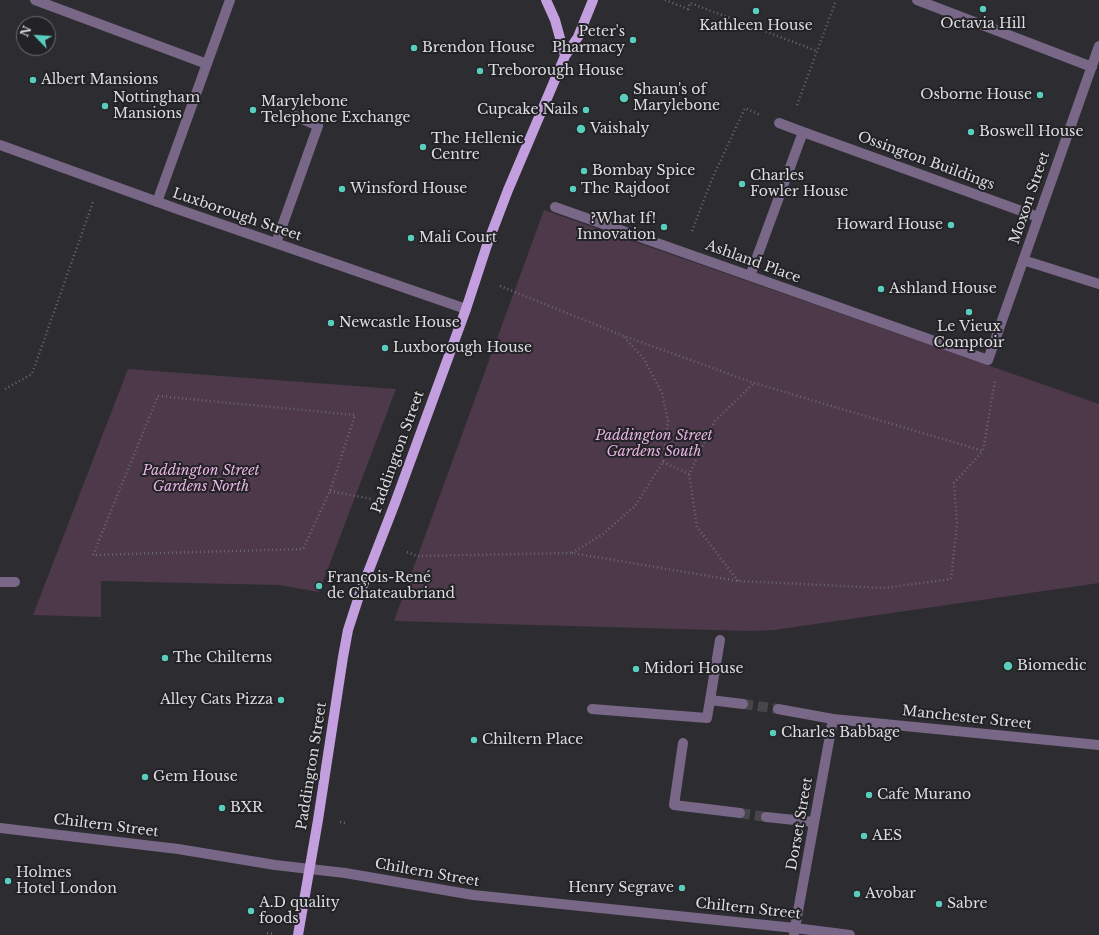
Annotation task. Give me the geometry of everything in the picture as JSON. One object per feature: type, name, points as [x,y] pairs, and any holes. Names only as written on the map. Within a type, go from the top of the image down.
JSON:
[{"type":"main road","points":[[546,0],[555,20],[565,56]]},
{"type":"main road","name":"Paddington Street","points":[[298,935],[348,630],[360,593],[395,503],[466,309],[479,267],[505,197],[565,56],[578,37],[593,0]]},
{"type":"street","points":[[35,0],[207,64]]},
{"type":"street","points":[[157,202],[230,0]]},
{"type":"street","points":[[917,0],[1092,66]]},
{"type":"street","name":"Moxon Street","points":[[988,360],[1099,46]]},
{"type":"street","points":[[276,243],[318,126],[295,116]]},
{"type":"street","name":"Ossington Buildings","points":[[784,125],[1038,217]]},
{"type":"street","points":[[750,276],[803,132]]},
{"type":"street","name":"Luxborough Street","points":[[0,145],[157,202],[466,309]]},
{"type":"street","name":"Ashland Place","points":[[555,207],[988,360]]},
{"type":"street","points":[[1023,260],[1099,284]]},
{"type":"street","points":[[0,582],[15,582]]},
{"type":"street","points":[[592,709],[707,718],[720,640]]},
{"type":"street","points":[[710,700],[743,704]]},
{"type":"street","name":"Manchester Street","points":[[778,709],[833,719],[1099,745]]},
{"type":"street","name":"Dorset Street","points":[[794,932],[833,719]]},
{"type":"street","points":[[683,743],[674,805],[740,813]]},
{"type":"street","points":[[766,817],[814,822]]},
{"type":"street","name":"Chiltern Street","points":[[0,828],[178,849],[275,865],[345,873],[473,895],[794,932],[850,935]]},
{"type":"path","points":[[665,0],[688,9],[690,3],[817,51]]},
{"type":"path","points":[[684,252],[712,179],[745,108],[784,125],[817,51],[836,0]]},
{"type":"path","points":[[5,389],[32,374],[100,181]]},
{"type":"path","points":[[500,286],[624,336],[754,384],[983,451]]},
{"type":"path","points":[[572,553],[603,534],[635,506],[663,462],[668,421],[662,393],[644,359],[624,336]]},
{"type":"path","points":[[407,552],[417,556],[572,553],[738,581],[885,588],[951,580],[957,525],[954,484],[983,451],[996,376]]},
{"type":"path","points":[[738,581],[697,527],[689,474],[714,421],[754,384]]},
{"type":"path","points":[[158,396],[355,415],[330,491],[303,549],[93,555],[158,396]]},
{"type":"path","points":[[663,462],[689,474]]},
{"type":"path","points":[[330,491],[395,503]]},
{"type":"path","points":[[267,933],[274,934]]},
{"type":"green space","name":"Paddington Street Gardens South","points":[[544,210],[1099,404],[1099,583],[774,630],[748,631],[394,621]]},
{"type":"green space","name":"Paddington Street Gardens North","points":[[128,369],[396,389],[319,592],[279,585],[101,581],[101,617],[33,615]]},
{"type":"tunnel","points":[[743,704],[778,709]]},
{"type":"tunnel","points":[[740,813],[766,817]]},
{"type":"place","name":"Octavia Hill","points":[[983,9]]},
{"type":"place","name":"Kathleen House","points":[[756,11]]},
{"type":"place","name":"Peter's Pharmacy","points":[[633,40]]},
{"type":"place","name":"Brendon House","points":[[414,48]]},
{"type":"place","name":"Treborough House","points":[[480,71]]},
{"type":"place","name":"Albert Mansions","points":[[33,80]]},
{"type":"place","name":"Osborne House","points":[[1040,95]]},
{"type":"place","name":"Shaun's of Marylebone","points":[[624,98]]},
{"type":"place","name":"Nottingham Mansions","points":[[105,106]]},
{"type":"place","name":"Marylebone Telephone Exchange","points":[[253,110]]},
{"type":"place","name":"Cupcake Nails","points":[[586,110]]},
{"type":"place","name":"Vaishaly","points":[[581,129]]},
{"type":"place","name":"Boswell House","points":[[971,132]]},
{"type":"place","name":"The Hellenic Centre","points":[[423,147]]},
{"type":"place","name":"Bombay Spice","points":[[584,171]]},
{"type":"place","name":"Charles Fowler House","points":[[742,184]]},
{"type":"place","name":"Winsford House","points":[[342,189]]},
{"type":"place","name":"The Rajdoot","points":[[573,189]]},
{"type":"place","name":"Howard House","points":[[951,225]]},
{"type":"place","name":"?What If! Innovation","points":[[664,227]]},
{"type":"place","name":"Mali Court","points":[[411,238]]},
{"type":"place","name":"Ashland House","points":[[881,289]]},
{"type":"place","name":"Le Vieux Comptoir","points":[[969,312]]},
{"type":"place","name":"Newcastle House","points":[[331,323]]},
{"type":"place","name":"Luxborough House","points":[[385,348]]},
{"type":"place","name":"François-René de Chateaubriand","points":[[319,586]]},
{"type":"place","name":"The Chilterns","points":[[165,658]]},
{"type":"place","name":"Biomedic","points":[[1008,666]]},
{"type":"place","name":"Midori House","points":[[636,669]]},
{"type":"place","name":"Alley Cats Pizza","points":[[281,700]]},
{"type":"place","name":"Charles Babbage","points":[[773,733]]},
{"type":"place","name":"Chiltern Place","points":[[474,740]]},
{"type":"place","name":"Gem House","points":[[145,777]]},
{"type":"place","name":"Cafe Murano","points":[[869,795]]},
{"type":"place","name":"BXR","points":[[222,808]]},
{"type":"place","name":"AES","points":[[864,836]]},
{"type":"place","name":"Holmes Hotel London","points":[[8,881]]},
{"type":"place","name":"Henry Segrave","points":[[682,888]]},
{"type":"place","name":"Avobar","points":[[857,894]]},
{"type":"place","name":"Sabre","points":[[939,904]]},
{"type":"place","name":"A.D quality foods","points":[[251,911]]}]
